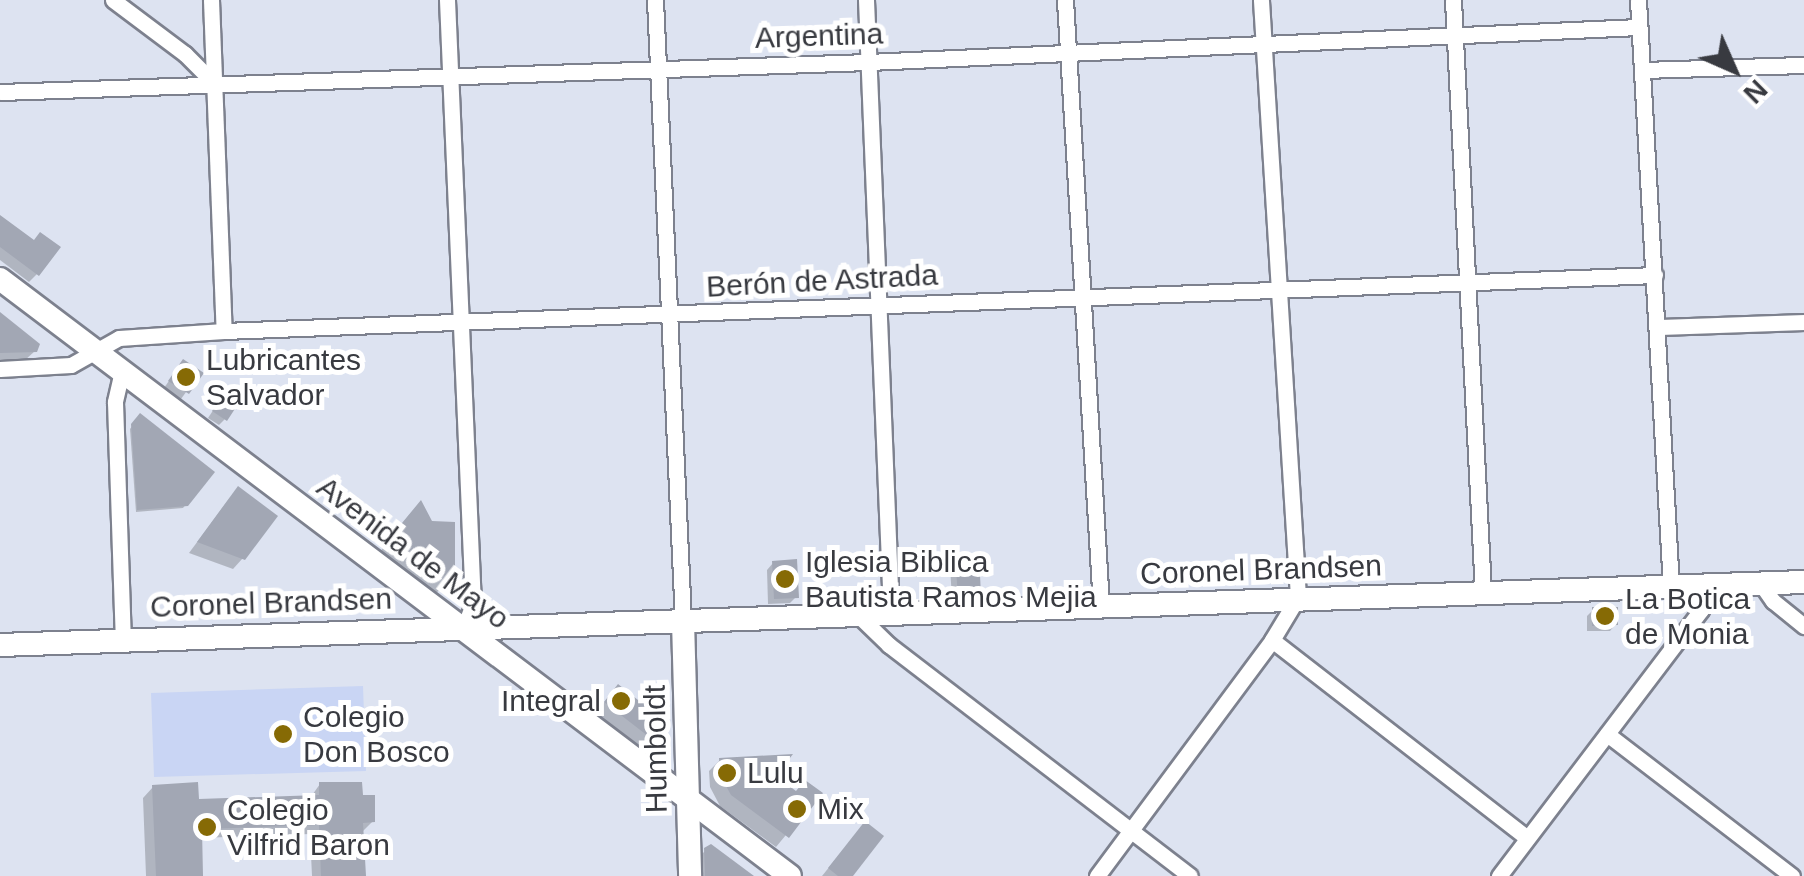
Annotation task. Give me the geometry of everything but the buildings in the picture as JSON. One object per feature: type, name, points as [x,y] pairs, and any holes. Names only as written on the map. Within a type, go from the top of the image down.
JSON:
[{"type":"street","points":[[113,0],[185,54],[215,84]]},
{"type":"street","points":[[211,0],[224,331]]},
{"type":"street","points":[[447,0],[473,604],[464,628]]},
{"type":"street","points":[[656,0],[683,621]]},
{"type":"street","points":[[866,0],[891,613]]},
{"type":"street","points":[[1064,0],[1101,606]]},
{"type":"street","points":[[1096,876],[1272,640],[1298,597],[1260,0]]},
{"type":"street","points":[[1453,0],[1484,592]]},
{"type":"street","points":[[1638,0],[1660,327],[1672,588]]},
{"type":"street","name":"Argentina","points":[[0,92],[868,62],[1639,26]]},
{"type":"street","points":[[1643,70],[1804,65]]},
{"type":"street","name":"Berón de Astrada","points":[[0,369],[71,365],[119,338],[224,331],[1655,275]]},
{"type":"street","name":"Avenida de Mayo","points":[[0,279],[790,876]]},
{"type":"street","points":[[1660,327],[1804,322]]},
{"type":"street","points":[[122,371],[115,402],[123,638]]},
{"type":"street","name":"Coronel Brandsen","points":[[0,646],[123,638],[1804,582]]},
{"type":"street","points":[[1499,876],[1701,610],[1713,584]]},
{"type":"street","points":[[1761,584],[1773,601],[1804,626]]},
{"type":"street","points":[[857,614],[889,645],[1190,876]]},
{"type":"street","name":"Humboldt","points":[[683,621],[690,876]]},
{"type":"street","points":[[1272,640],[1527,838]]},
{"type":"street","points":[[1607,734],[1792,876]]},
{"type":"shaded area","points":[[363,686],[366,771],[154,777],[151,693]]},
{"type":"place","name":"Lubricantes Salvador","points":[[186,377]]},
{"type":"place","name":"Iglesia Biblica Bautista Ramos Mejia","points":[[785,579]]},
{"type":"place","name":"La Botica de Monia","points":[[1605,616]]},
{"type":"place","name":"Integral","points":[[621,701]]},
{"type":"place","name":"Colegio Don Bosco","points":[[283,734]]},
{"type":"place","name":"Lulu","points":[[727,773]]},
{"type":"place","name":"Mix","points":[[797,809]]},
{"type":"place","name":"Colegio Vilfrid Baron","points":[[207,827]]}]
